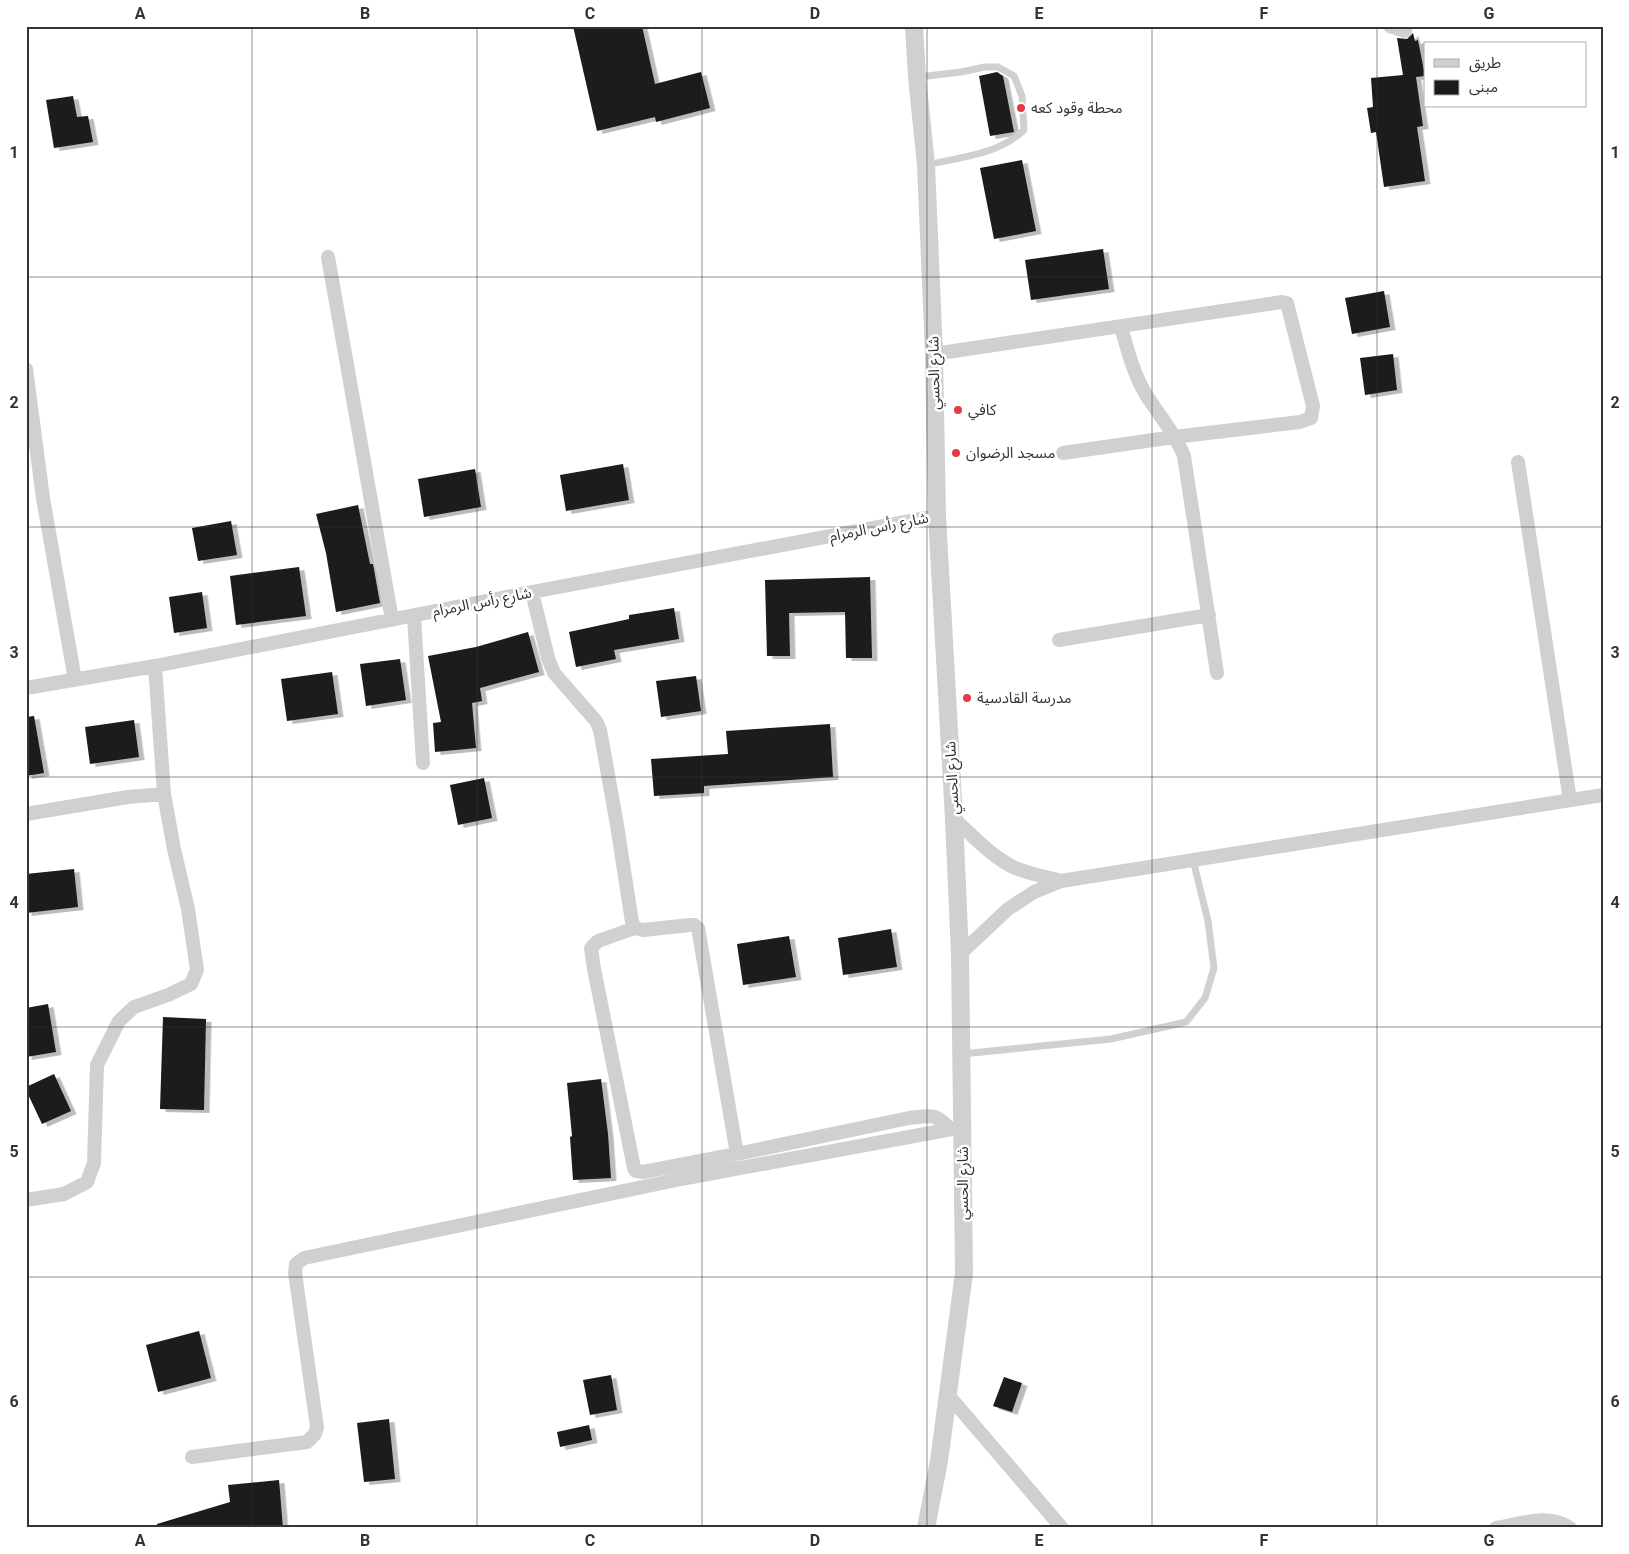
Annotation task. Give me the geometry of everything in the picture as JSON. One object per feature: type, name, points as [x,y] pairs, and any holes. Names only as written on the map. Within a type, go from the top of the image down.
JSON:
[{"type":"street","name":"شارع الحسي","points":[[914,26],[926,165],[934,354],[937,516],[960,954],[962,1054],[956,1128],[964,1272],[949,1396],[926,1528]]},
{"type":"street","points":[[1390,26],[1405,31]]},
{"type":"street","points":[[328,258],[392,620]]},
{"type":"street","points":[[934,354],[1282,302],[1287,303],[1313,406],[1311,418],[1300,422],[1174,437],[1064,453]]},
{"type":"street","points":[[1121,326],[1130,358],[1144,390],[1180,445],[1184,456],[1217,673]]},
{"type":"street","points":[[26,368],[43,498],[75,680]]},
{"type":"street","points":[[1518,462],[1570,800]]},
{"type":"street","name":"شارع رأس الرمرام","points":[[26,688],[155,666],[532,592],[937,516]]},
{"type":"street","points":[[532,592],[548,658],[554,673],[596,721],[600,730],[632,922],[635,928]]},
{"type":"street","points":[[1059,640],[1209,615]]},
{"type":"street","points":[[414,616],[423,763]]},
{"type":"street","points":[[26,1200],[64,1194],[87,1182],[94,1163],[97,1064],[115,1029],[134,1007],[168,995],[191,984],[197,970],[188,909],[164,794],[155,666]]},
{"type":"street","points":[[26,814],[128,797],[164,794]]},
{"type":"street","points":[[960,954],[1008,909],[1034,892],[1061,881],[1603,795]]},
{"type":"street","points":[[954,819],[992,853],[1014,867],[1061,881]]},
{"type":"street","points":[[737,1154],[698,928],[694,925],[643,930],[635,928],[598,941],[591,948],[594,969],[636,1171],[680,1172],[737,1154],[909,1118],[935,1116],[956,1128]]},
{"type":"street","points":[[192,1457],[307,1442],[316,1434],[317,1428],[294,1273],[296,1264],[304,1258],[680,1172],[956,1128]]},
{"type":"street","points":[[949,1396],[1062,1528]]},
{"type":"street","points":[[1496,1528],[1554,1520],[1570,1528]]},
{"type":"lane","points":[[917,77],[985,67],[998,67],[1014,76],[1022,96],[1024,130],[1014,139],[989,151],[926,165]]},
{"type":"lane","points":[[962,1054],[1111,1039],[1186,1022],[1205,998],[1214,968],[1208,921],[1194,860]]},
{"type":"building","points":[[573,26],[642,26],[655,84],[701,72],[710,108],[656,122],[655,117],[597,131]]},
{"type":"building","points":[[1413,33],[1415,41],[1418,40],[1424,71],[1424,76],[1416,77],[1423,126],[1417,127],[1425,181],[1384,187],[1376,132],[1371,133],[1367,108],[1373,107],[1371,78],[1403,75],[1397,38],[1407,39]]},
{"type":"building","points":[[997,72],[1003,76],[1014,132],[990,136],[979,76]]},
{"type":"building","points":[[73,96],[77,117],[88,116],[93,142],[54,148],[46,100]]},
{"type":"building","points":[[1022,160],[1036,231],[994,239],[980,168]]},
{"type":"building","points":[[1103,249],[1109,289],[1031,300],[1025,260]]},
{"type":"building","points":[[1384,291],[1390,327],[1352,334],[1345,298]]},
{"type":"building","points":[[1393,354],[1397,390],[1365,395],[1360,358]]},
{"type":"building","points":[[623,464],[629,500],[566,511],[560,475]]},
{"type":"building","points":[[475,469],[481,507],[424,517],[418,479]]},
{"type":"building","points":[[358,505],[370,564],[373,564],[380,603],[336,612],[326,553],[316,514]]},
{"type":"building","points":[[231,521],[237,555],[198,561],[192,528]]},
{"type":"building","points":[[299,567],[306,616],[236,625],[230,576]]},
{"type":"building","points":[[870,577],[872,658],[846,658],[845,612],[789,613],[790,656],[767,656],[765,580]]},
{"type":"building","points":[[202,592],[207,628],[174,633],[169,597]]},
{"type":"building","points":[[674,608],[679,639],[614,650],[616,659],[576,667],[569,632],[629,619],[629,615]]},
{"type":"building","points":[[528,632],[539,672],[480,688],[482,701],[472,703],[476,748],[435,752],[433,723],[441,722],[428,656],[476,647]]},
{"type":"building","points":[[400,659],[406,700],[366,706],[360,664]]},
{"type":"building","points":[[332,672],[338,714],[287,721],[281,679]]},
{"type":"building","points":[[696,676],[701,711],[661,717],[656,681]]},
{"type":"building","points":[[34,716],[44,773],[26,776],[26,717]]},
{"type":"building","points":[[134,720],[139,757],[90,764],[85,727]]},
{"type":"building","points":[[830,724],[833,777],[704,786],[704,793],[654,796],[651,759],[728,754],[726,731]]},
{"type":"building","points":[[484,778],[492,818],[458,825],[450,785]]},
{"type":"building","points":[[74,869],[78,907],[26,913],[26,874]]},
{"type":"building","points":[[891,929],[897,967],[843,975],[838,938]]},
{"type":"building","points":[[789,936],[796,977],[743,985],[737,944]]},
{"type":"building","points":[[48,1004],[56,1052],[26,1057],[26,1008]]},
{"type":"building","points":[[163,1017],[206,1019],[204,1110],[160,1109]]},
{"type":"building","points":[[54,1074],[71,1111],[42,1124],[26,1087]]},
{"type":"building","points":[[601,1079],[611,1178],[573,1180],[570,1137],[572,1136],[567,1083]]},
{"type":"building","points":[[199,1331],[211,1378],[158,1392],[146,1345]]},
{"type":"building","points":[[611,1375],[617,1410],[590,1415],[583,1380]]},
{"type":"building","points":[[1004,1377],[1022,1383],[1012,1412],[993,1406]]},
{"type":"building","points":[[389,1419],[395,1479],[364,1482],[357,1423]]},
{"type":"building","points":[[589,1425],[592,1440],[560,1447],[557,1432]]},
{"type":"building","points":[[279,1480],[283,1528],[157,1528],[157,1524],[230,1502],[228,1485]]},
{"type":"place","name":"محطة وقود كعه","points":[[1021,108]]},
{"type":"place","name":"كافي","points":[[958,410]]},
{"type":"place","name":"مسجد الرضوان","points":[[956,453]]},
{"type":"place","name":"مدرسة القادسية","points":[[967,698]]}]
